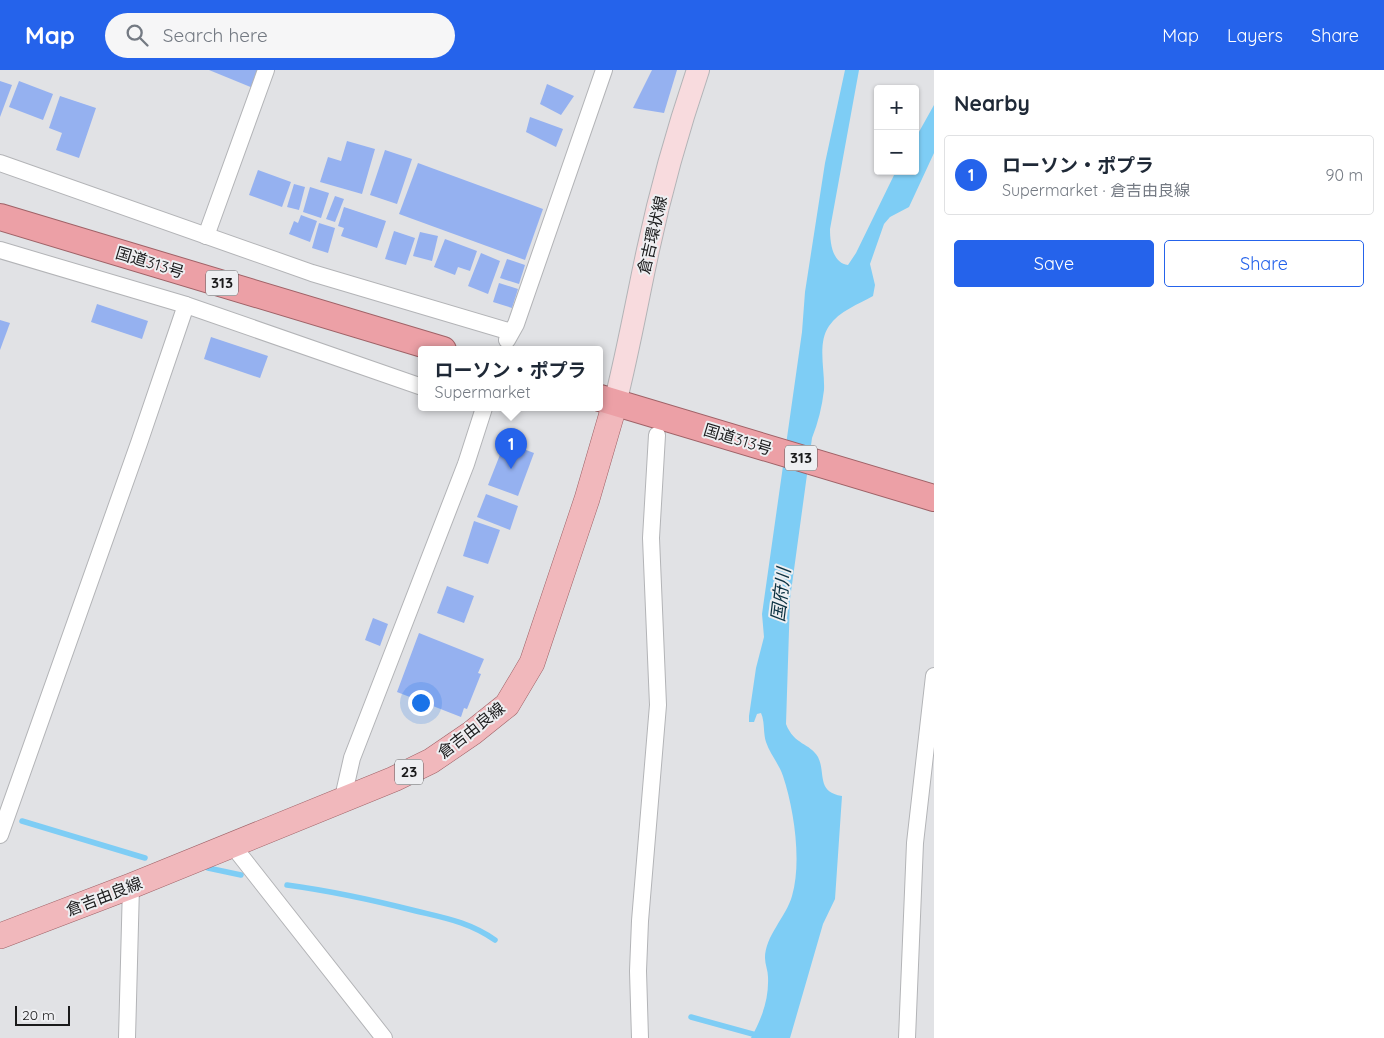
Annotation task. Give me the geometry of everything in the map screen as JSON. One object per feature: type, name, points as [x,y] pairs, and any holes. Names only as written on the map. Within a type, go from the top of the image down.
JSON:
[{"type":"highway","name":"国道313号","points":[[0,217],[430,346]]},
{"type":"highway","name":"国道313号","points":[[607,400],[663,426],[934,498]]},
{"type":"main road","name":"倉吉環状線","points":[[607,400],[673,150],[698,70]]},
{"type":"main road","name":"倉吉由良線","points":[[0,936],[342,802],[431,761],[472,733],[507,705],[532,663],[587,499],[607,400]]},
{"type":"street","points":[[206,236],[266,70]]},
{"type":"street","points":[[0,163],[312,274],[509,336],[516,324],[604,70]]},
{"type":"street","points":[[0,250],[186,305],[418,386]]},
{"type":"street","points":[[0,835],[139,444],[186,305]]},
{"type":"street","points":[[342,802],[352,758],[466,464],[482,411]]},
{"type":"street","points":[[640,1038],[640,921],[658,705],[651,538],[663,426]]},
{"type":"street","points":[[907,1038],[915,844],[934,676]]},
{"type":"street","points":[[233,846],[384,1038]]},
{"type":"street","points":[[127,1038],[131,886]]},
{"type":"water","name":"国府川","points":[[845,70],[859,70],[830,229],[831,246],[835,256],[838,260],[848,265],[856,253],[894,175],[919,175],[919,132],[934,105],[934,153],[909,207],[890,217],[884,224],[870,264],[875,285],[873,296],[838,316],[829,326],[823,340],[824,390],[820,415],[812,438],[790,599],[786,724],[793,736],[815,752],[820,763],[823,781],[828,790],[842,796],[835,899],[823,924],[790,1038],[751,1038],[766,1001],[768,977],[765,960],[768,942],[789,904],[795,882],[795,836],[787,789],[766,742],[761,713],[757,714],[754,722],[749,722],[749,716],[756,668],[764,637],[762,614],[802,332],[805,292],[825,163]]},
{"type":"building","points":[[209,70],[267,70],[260,91]]},
{"type":"building","points":[[652,70],[677,70],[664,113],[633,108]]},
{"type":"building","points":[[0,81],[12,85],[0,117]]},
{"type":"building","points":[[19,81],[53,94],[43,120],[9,107]]},
{"type":"building","points":[[547,84],[574,96],[561,115],[540,104]]},
{"type":"building","points":[[60,96],[96,108],[79,158],[56,150],[62,133],[49,128]]},
{"type":"building","points":[[530,117],[563,129],[556,147],[526,132]]},
{"type":"building","points":[[347,141],[375,149],[362,194],[320,182],[328,157],[341,161]]},
{"type":"building","points":[[385,150],[412,159],[397,204],[370,195]]},
{"type":"building","points":[[418,163],[543,209],[525,260],[399,214]]},
{"type":"building","points":[[258,170],[291,182],[282,207],[249,195]]},
{"type":"building","points":[[294,184],[305,187],[299,210],[287,207]]},
{"type":"building","points":[[310,187],[329,193],[321,218],[303,212]]},
{"type":"building","points":[[335,196],[344,199],[335,222],[326,219]]},
{"type":"building","points":[[344,207],[386,221],[377,248],[341,236],[344,228],[338,226]]},
{"type":"building","points":[[301,215],[317,221],[310,242],[289,234],[294,221],[298,223]]},
{"type":"building","points":[[319,223],[335,228],[328,253],[312,248]]},
{"type":"building","points":[[394,231],[415,238],[406,265],[385,259]]},
{"type":"building","points":[[420,232],[438,236],[432,261],[413,256]]},
{"type":"building","points":[[445,239],[477,251],[470,271],[458,267],[455,275],[434,267]]},
{"type":"building","points":[[481,253],[500,261],[488,294],[468,286]]},
{"type":"building","points":[[507,259],[525,265],[519,284],[500,278]]},
{"type":"building","points":[[499,283],[518,289],[512,308],[493,302]]},
{"type":"building","points":[[97,304],[148,321],[142,339],[91,322]]},
{"type":"building","points":[[0,320],[10,323],[0,350]]},
{"type":"building","points":[[211,337],[268,356],[260,378],[204,359]]},
{"type":"building","points":[[505,442],[534,453],[518,496],[488,485]]},
{"type":"building","points":[[486,494],[518,506],[510,530],[477,517]]},
{"type":"building","points":[[474,521],[500,530],[488,564],[463,556]]},
{"type":"building","points":[[447,586],[474,596],[464,623],[437,613]]},
{"type":"building","points":[[373,618],[388,624],[380,646],[365,640]]},
{"type":"building","points":[[419,633],[484,659],[478,673],[481,674],[467,709],[464,708],[461,717],[397,692]]},
{"type":"waterway","points":[[22,821],[145,858]]},
{"type":"waterway","points":[[208,868],[241,875]]},
{"type":"waterway","points":[[287,885],[352,896],[447,919],[476,929],[495,940]]},
{"type":"waterway","points":[[691,1017],[767,1038]]},
{"type":"place","name":"ローソン・ポプラ","points":[[511,469]]}]
